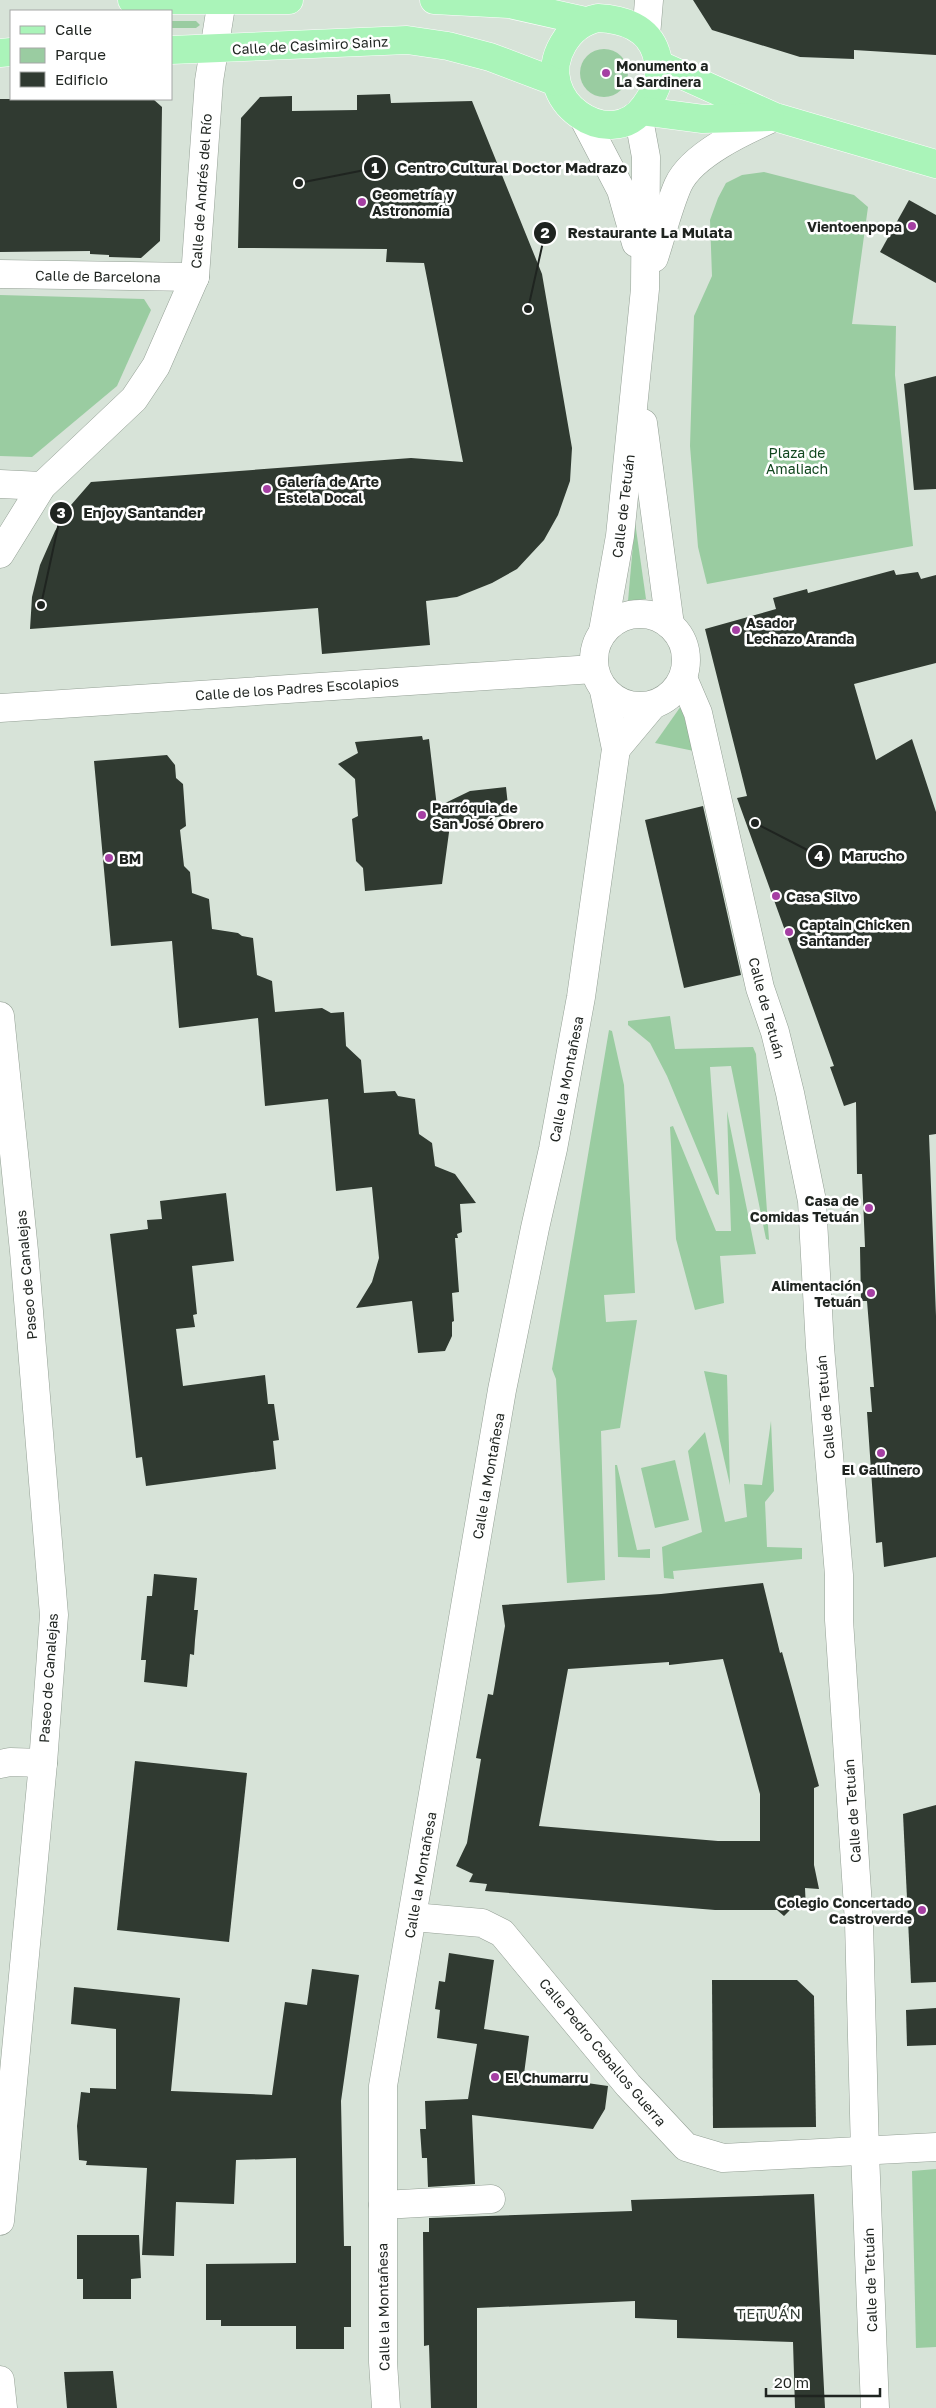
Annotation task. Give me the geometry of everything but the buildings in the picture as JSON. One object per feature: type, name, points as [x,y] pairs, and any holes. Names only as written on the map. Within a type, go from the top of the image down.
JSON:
[{"type":"main road","points":[[132,0],[289,0]]},
{"type":"main road","points":[[434,0],[509,4],[595,13],[633,25],[646,36],[655,50],[660,65],[656,90],[640,113],[625,121],[612,124],[584,119],[566,104],[556,82],[554,66],[559,51],[567,37],[595,13]]},
{"type":"main road","name":"Calle de Casimiro Sainz","points":[[172,50],[407,40],[448,46],[490,57],[556,82]]},
{"type":"main road","points":[[660,65],[775,117],[936,164]]},
{"type":"main road","points":[[640,113],[702,119],[775,117]]},
{"type":"street","name":"Calle de Casimiro Sainz","points":[[209,81],[222,0]]},
{"type":"street","points":[[646,36],[649,0]]},
{"type":"street","name":"Calle de Andrés del Río","points":[[0,554],[42,486],[134,399],[156,366],[195,277],[209,81]]},
{"type":"street","name":"Calle de Tetuán","points":[[603,631],[620,536],[645,288],[646,157],[640,113]]},
{"type":"street","name":"Calle de Tetuán","points":[[645,288],[679,183],[697,162],[733,136],[775,117]]},
{"type":"street","name":"Calle de Tetuán","points":[[584,119],[621,190],[632,228],[645,288]]},
{"type":"street","name":"Calle de Barcelona","points":[[0,274],[195,277]]},
{"type":"street","name":"Calle de Tetuán","points":[[637,381],[670,625]]},
{"type":"street","points":[[0,484],[42,486]]},
{"type":"street","points":[[616,749],[652,706],[671,695],[683,678],[686,659],[682,640],[670,625],[648,614],[624,616],[603,631],[595,649],[599,680],[626,705],[652,706]]},
{"type":"street","name":"Calle de Tetuán","points":[[683,678],[698,713],[760,988],[775,1032],[790,1093],[812,1201],[820,1347],[839,1575],[839,1620],[860,1922],[865,2152],[875,2408]]},
{"type":"street","name":"Calle de los Padres Escolapios","points":[[0,708],[599,680]]},
{"type":"street","name":"Calle la Montañesa","points":[[386,2408],[383,2362],[383,2086],[502,1390],[534,1228],[553,1149],[581,997],[616,749],[599,680]]},
{"type":"street","name":"Paseo de Canalejas","points":[[0,1016],[24,1251],[54,1615],[43,1763],[0,2221]]},
{"type":"street","points":[[0,1764],[10,1762],[43,1763]]},
{"type":"street","name":"Calle Pedro Ceballos Guerra","points":[[413,1917],[482,1923],[502,1933],[628,2085],[686,2147],[723,2158],[865,2152]]},
{"type":"street","points":[[865,2152],[936,2147]]},
{"type":"street","points":[[383,2205],[490,2199]]},
{"type":"street","points":[[0,2380],[3,2408]]},
{"type":"green space","points":[[172,21],[196,21],[200,25],[196,28],[172,28]]},
{"type":"green space","points":[[599,49],[609,49],[621,56],[628,68],[628,78],[621,90],[609,97],[599,97],[591,93],[584,86],[580,78],[580,68],[584,60],[591,53]]},
{"type":"green space","name":"Plaza de Amaliach","points":[[764,172],[854,195],[868,207],[852,324],[896,326],[895,375],[913,546],[707,584],[698,547],[690,446],[694,316],[712,276],[710,220],[718,198],[726,183],[742,175]]},
{"type":"green space","points":[[0,295],[144,299],[151,310],[117,386],[32,457],[0,456]]},
{"type":"green space","points":[[635,522],[646,599],[628,601]]},
{"type":"green space","points":[[681,706],[694,751],[655,743]]},
{"type":"green space","points":[[670,1016],[675,1049],[753,1047],[756,1054],[769,1240],[766,1239],[731,1066],[710,1067],[719,1195],[716,1194],[667,1076],[650,1043],[628,1025],[628,1021]]},
{"type":"green space","points":[[609,1030],[612,1031],[624,1085],[635,1293],[604,1295],[606,1322],[637,1320],[620,1428],[601,1431],[605,1580],[567,1583],[556,1379],[552,1369]]},
{"type":"green space","points":[[727,1111],[756,1254],[720,1256],[724,1303],[695,1310],[676,1239],[670,1127],[673,1126],[716,1231],[731,1231]]},
{"type":"green space","points":[[704,1371],[727,1375],[730,1485]]},
{"type":"green space","points":[[771,1421],[774,1491],[765,1502],[767,1547],[802,1548],[802,1559],[673,1571],[674,1579],[664,1578],[662,1547],[702,1532],[688,1451],[705,1432],[725,1522],[747,1517],[744,1484],[762,1485]]},
{"type":"green space","points":[[675,1460],[689,1520],[655,1528],[641,1468]]},
{"type":"green space","points":[[615,1465],[617,1465],[637,1550],[650,1549],[650,1558],[618,1557]]},
{"type":"green space","points":[[936,2169],[936,2347],[916,2348],[912,2171]]},
{"type":"place","name":"Monumento a La Sardinera","points":[[606,73]]},
{"type":"place","name":"Centro Cultural Doctor Madrazo","points":[[299,183]]},
{"type":"place","name":"Geometría y Astronomía","points":[[362,202]]},
{"type":"place","name":"Vientoenpopa","points":[[912,226]]},
{"type":"place","name":"Restaurante La Mulata","points":[[528,309]]},
{"type":"place","name":"Galería de Arte Estela Docal","points":[[267,489]]},
{"type":"place","name":"Enjoy Santander","points":[[41,605]]},
{"type":"place","name":"Asador Lechazo Aranda","points":[[736,630]]},
{"type":"place","name":"Parróquia de San José Obrero","points":[[422,815]]},
{"type":"place","name":"Marucho","points":[[755,823]]},
{"type":"place","name":"BM","points":[[109,858]]},
{"type":"place","name":"Casa Silvo","points":[[776,896]]},
{"type":"place","name":"Captain Chicken Santander","points":[[789,932]]},
{"type":"place","name":"Casa de Comidas Tetuán","points":[[869,1208]]},
{"type":"place","name":"Alimentación Tetuán","points":[[871,1293]]},
{"type":"place","name":"El Gallinero","points":[[881,1453]]},
{"type":"place","name":"Colegio Concertado Castroverde","points":[[922,1910]]},
{"type":"place","name":"El Chumarru","points":[[495,2077]]},
{"type":"district","name":"TETUÁN","points":[[769,2313]]}]
